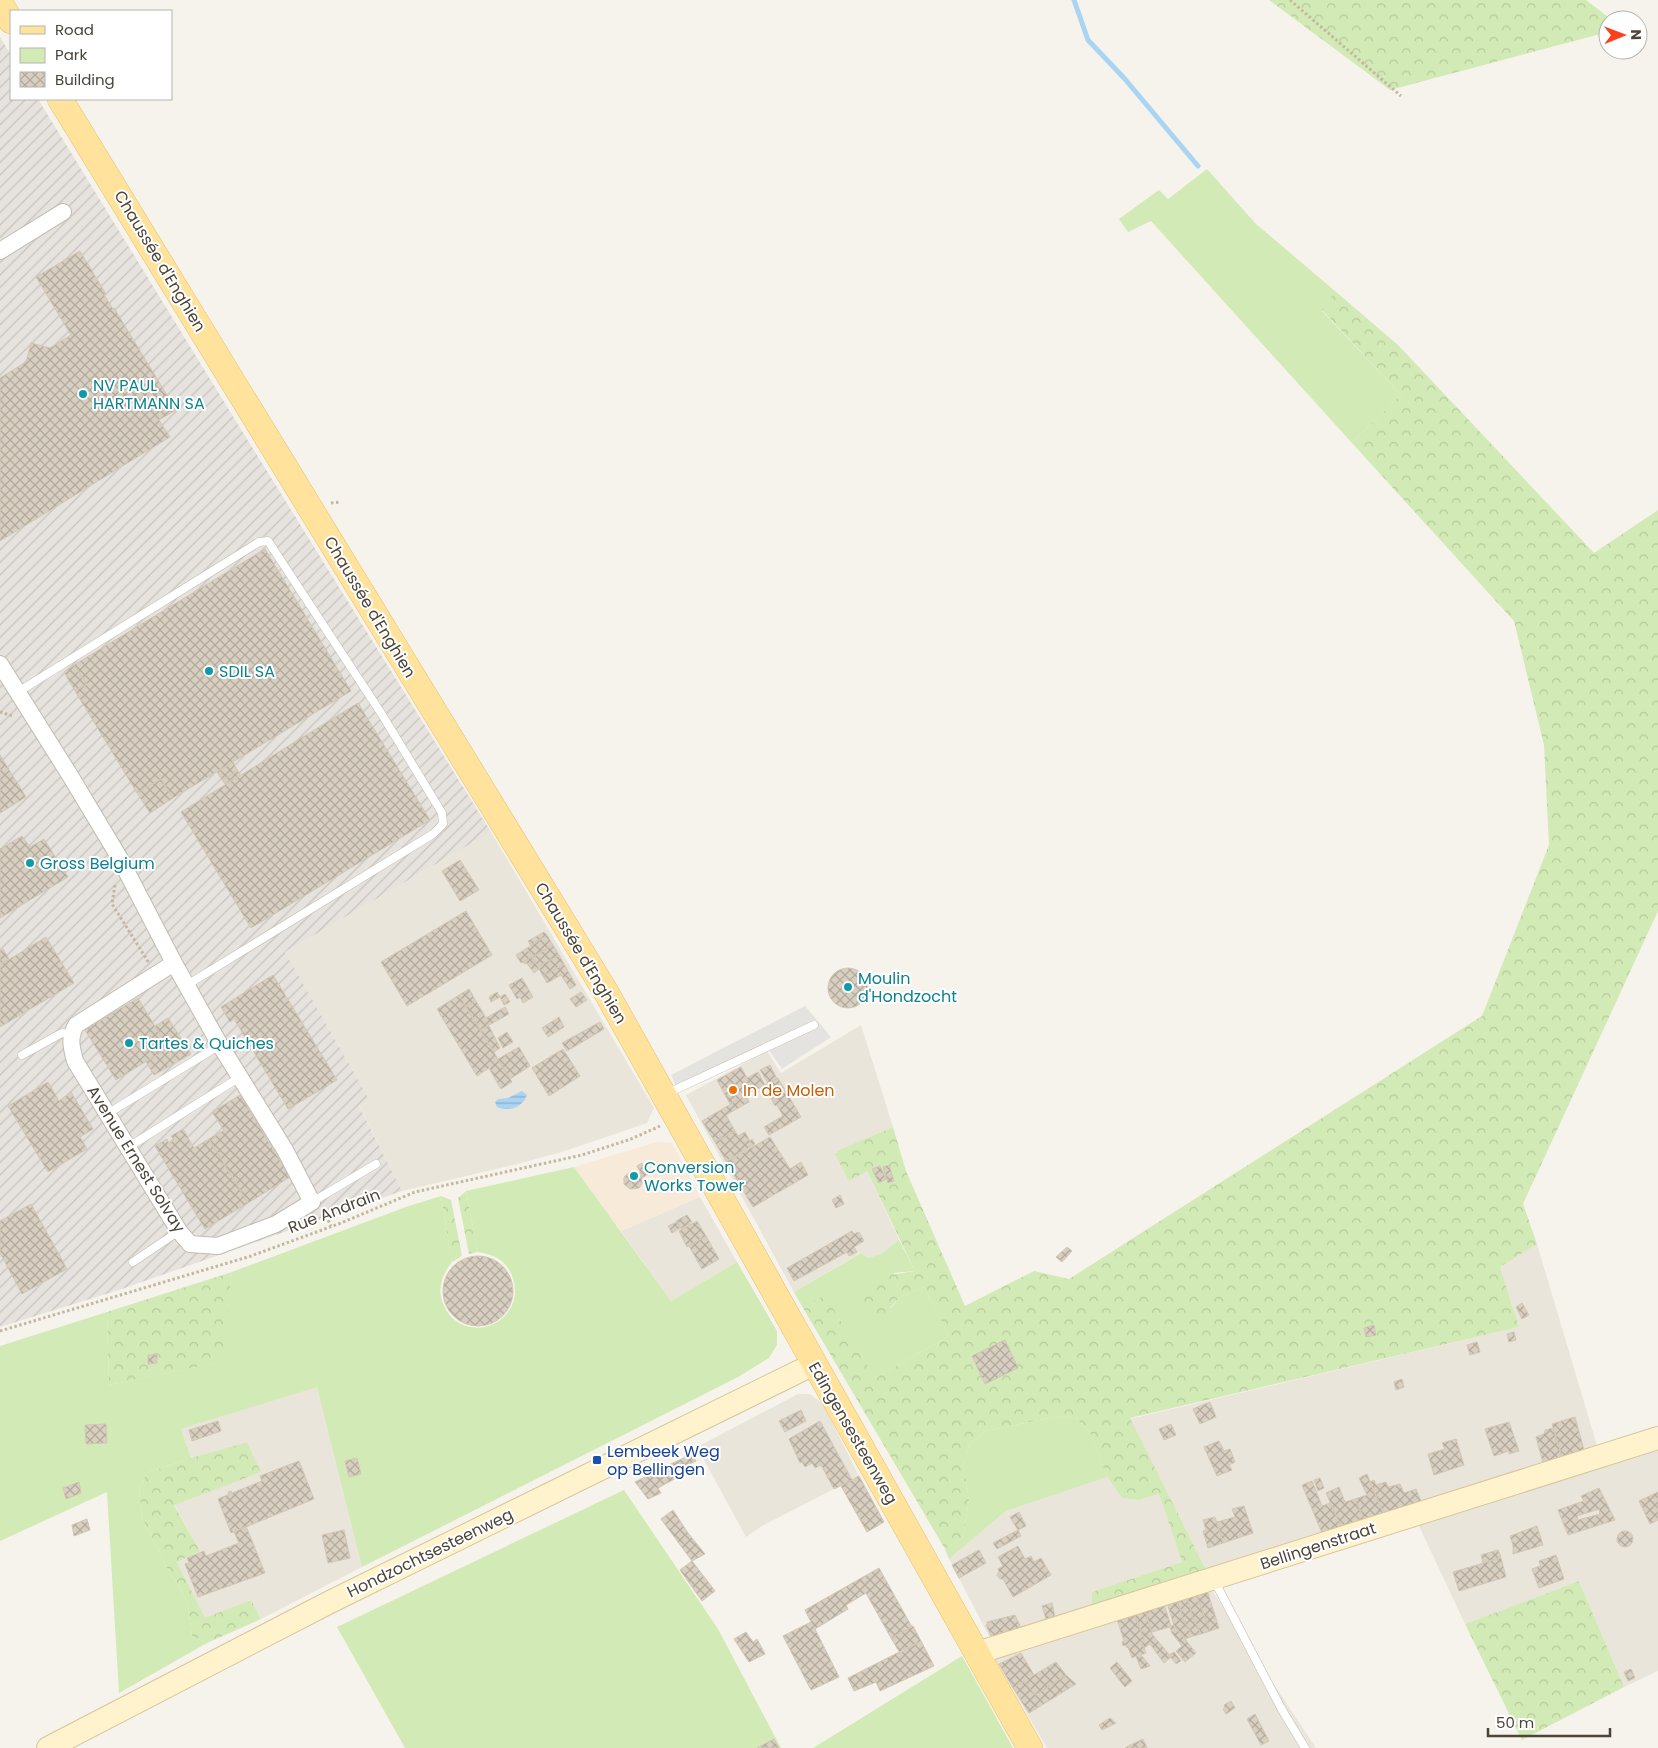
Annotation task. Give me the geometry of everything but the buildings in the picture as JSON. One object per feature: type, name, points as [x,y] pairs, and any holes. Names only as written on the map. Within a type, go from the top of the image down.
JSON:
[{"type":"main road","points":[[0,3],[10,19]]},
{"type":"main road","name":"Chaussée d'Enghien","points":[[61,100],[606,992],[676,1118]]},
{"type":"main road","name":"Edingensesteenweg","points":[[676,1118],[1030,1748]]},
{"type":"main road","name":"Hondzochtsesteenweg","points":[[48,1748],[330,1602],[814,1364]]},
{"type":"main road","name":"Bellingenstraat","points":[[977,1653],[1658,1438]]},
{"type":"street","points":[[0,250],[63,212]]},
{"type":"street","points":[[3,674],[18,692],[72,776],[220,1045],[285,1150],[312,1202]]},
{"type":"street","points":[[71,1034],[76,1025],[174,963]]},
{"type":"street","name":"Avenue Ernest Solvay","points":[[71,1034],[70,1043],[75,1061],[179,1231],[190,1244],[218,1246],[276,1224],[312,1202]]},
{"type":"lane","points":[[18,692],[259,542],[268,541],[380,713],[442,813],[443,824],[433,834],[187,985]]},
{"type":"lane","points":[[664,1096],[814,1025]]},
{"type":"lane","points":[[22,1056],[62,1033],[71,1034]]},
{"type":"lane","points":[[107,1114],[220,1045]]},
{"type":"lane","points":[[127,1148],[240,1077]]},
{"type":"lane","points":[[312,1202],[376,1164]]},
{"type":"lane","points":[[133,1262],[179,1231]]},
{"type":"lane","points":[[1213,1579],[1281,1708],[1305,1748]]},
{"type":"path","points":[[1290,0],[1401,96]]},
{"type":"path","points":[[118,857],[112,904],[156,974]]},
{"type":"path","name":"Rue Andrain","points":[[0,1331],[251,1256],[341,1223],[415,1192],[582,1155],[631,1139],[676,1118]]},
{"type":"shaded area","points":[[0,37],[10,53],[10,100],[39,100],[491,832],[285,952],[369,1099],[359,1106],[402,1191],[119,1290],[0,1327]]},
{"type":"shaded area","points":[[491,832],[654,1108],[647,1123],[562,1152],[402,1191],[359,1105],[369,1099],[285,952]]},
{"type":"shaded area","points":[[805,1006],[831,1037],[782,1069],[764,1043],[676,1086],[671,1075]]},
{"type":"shaded area","points":[[861,1025],[893,1127],[840,1150],[867,1171],[899,1240],[881,1254],[868,1258],[860,1253],[794,1292],[686,1095],[767,1051],[781,1073]]},
{"type":"shaded area","points":[[657,1142],[672,1143],[700,1197],[621,1231],[574,1167]]},
{"type":"shaded area","points":[[700,1197],[737,1262],[671,1301],[621,1231]]},
{"type":"shaded area","points":[[1537,1244],[1598,1449],[1206,1570],[1130,1419],[1519,1327],[1500,1267]]},
{"type":"shaded area","points":[[317,1386],[362,1567],[261,1619],[251,1600],[205,1619],[177,1562],[200,1551],[174,1504],[261,1472],[247,1442],[191,1458],[181,1429]]},
{"type":"shaded area","points":[[798,1394],[810,1394],[823,1404],[859,1476],[762,1526],[746,1537],[697,1447]]},
{"type":"shaded area","points":[[1658,1450],[1658,1671],[1624,1687],[1579,1581],[1465,1624],[1418,1524]]},
{"type":"shaded area","points":[[1107,1477],[1122,1498],[1139,1500],[1159,1494],[1182,1562],[1092,1592],[1092,1606],[991,1640],[949,1559],[1006,1511]]},
{"type":"shaded area","points":[[1210,1587],[1316,1748],[1047,1748],[995,1659]]},
{"type":"green space","points":[[1269,0],[1586,0],[1599,10],[1598,35],[1390,90]]},
{"type":"green space","points":[[1207,169],[1256,224],[1335,291],[1322,311],[1401,395],[1352,443],[1151,221],[1128,232],[1119,219],[1159,190],[1168,199]]},
{"type":"green space","points":[[1335,291],[1398,345],[1594,553],[1658,510],[1658,911],[1523,1204],[1537,1244],[1500,1267],[1519,1327],[1130,1418],[1206,1570],[1092,1606],[1092,1592],[1182,1562],[1159,1494],[1139,1500],[1122,1498],[1107,1477],[1092,1436],[1076,1417],[1050,1418],[985,1431],[971,1443],[963,1461],[969,1500],[963,1537],[945,1549],[803,1308],[825,1295],[875,1378],[949,1336],[924,1287],[900,1297],[884,1314],[872,1314],[863,1306],[861,1294],[867,1287],[886,1276],[915,1271],[867,1171],[849,1181],[835,1154],[839,1150],[893,1127],[906,1171],[965,1306],[1034,1271],[1069,1279],[1482,1016],[1549,845],[1544,745],[1514,621],[1352,443],[1401,395],[1322,310]]},
{"type":"green space","points":[[574,1167],[671,1301],[737,1262],[777,1331],[777,1345],[769,1358],[738,1377],[362,1567],[317,1387],[181,1429],[191,1458],[147,1473],[139,1489],[142,1518],[167,1568],[181,1589],[188,1606],[192,1636],[207,1643],[119,1693],[107,1492],[0,1541],[0,1346],[107,1312],[109,1385],[220,1362],[232,1272],[406,1207],[441,1196],[452,1262],[441,1284],[442,1302],[450,1316],[458,1322],[475,1328],[484,1327],[501,1319],[508,1312],[515,1297],[514,1280],[511,1272],[500,1260],[488,1254],[478,1252],[466,1191]]},
{"type":"green space","points":[[466,1191],[478,1252],[469,1254],[458,1198]]},
{"type":"green space","points":[[441,1196],[451,1200],[462,1256],[452,1262]]},
{"type":"green space","points":[[899,1240],[915,1271],[894,1273],[890,1309],[900,1297],[924,1287],[949,1336],[875,1378],[825,1296],[803,1308],[794,1292],[861,1253],[868,1258],[881,1254]]},
{"type":"green space","points":[[232,1272],[221,1362],[109,1385],[107,1312]]},
{"type":"green space","points":[[1076,1417],[1092,1436],[1107,1477],[1006,1511],[949,1559],[945,1549],[963,1537],[969,1500],[963,1461],[971,1443],[985,1431],[1050,1418]]},
{"type":"green space","points":[[247,1442],[261,1472],[174,1505],[200,1551],[177,1562],[205,1618],[251,1600],[261,1619],[207,1643],[192,1636],[188,1606],[181,1589],[167,1568],[142,1518],[139,1489],[147,1473]]},
{"type":"green space","points":[[624,1490],[718,1629],[781,1748],[405,1748],[337,1627]]},
{"type":"green space","points":[[1579,1581],[1624,1687],[1522,1740],[1465,1624]]},
{"type":"green space","points":[[962,1656],[1013,1748],[813,1748]]},
{"type":"water","points":[[522,1091],[527,1095],[522,1103],[515,1108],[497,1107],[495,1102],[498,1099],[508,1098]]},
{"type":"waterway","points":[[1074,0],[1088,40],[1124,78],[1198,166]]},
{"type":"place","name":"NV PAUL HARTMANN SA","points":[[83,394]]},
{"type":"place","name":"SDIL SA","points":[[209,671]]},
{"type":"place","name":"Gross Belgium","points":[[30,863]]},
{"type":"place","name":"Moulin d'Hondzocht","points":[[848,987]]},
{"type":"place","name":"Tartes & Quiches","points":[[129,1043]]},
{"type":"place","name":"In de Molen","points":[[733,1090]]},
{"type":"place","name":"Conversion Works Tower","points":[[634,1176]]},
{"type":"place","name":"Lembeek Weg op Bellingen","points":[[597,1460]]}]
